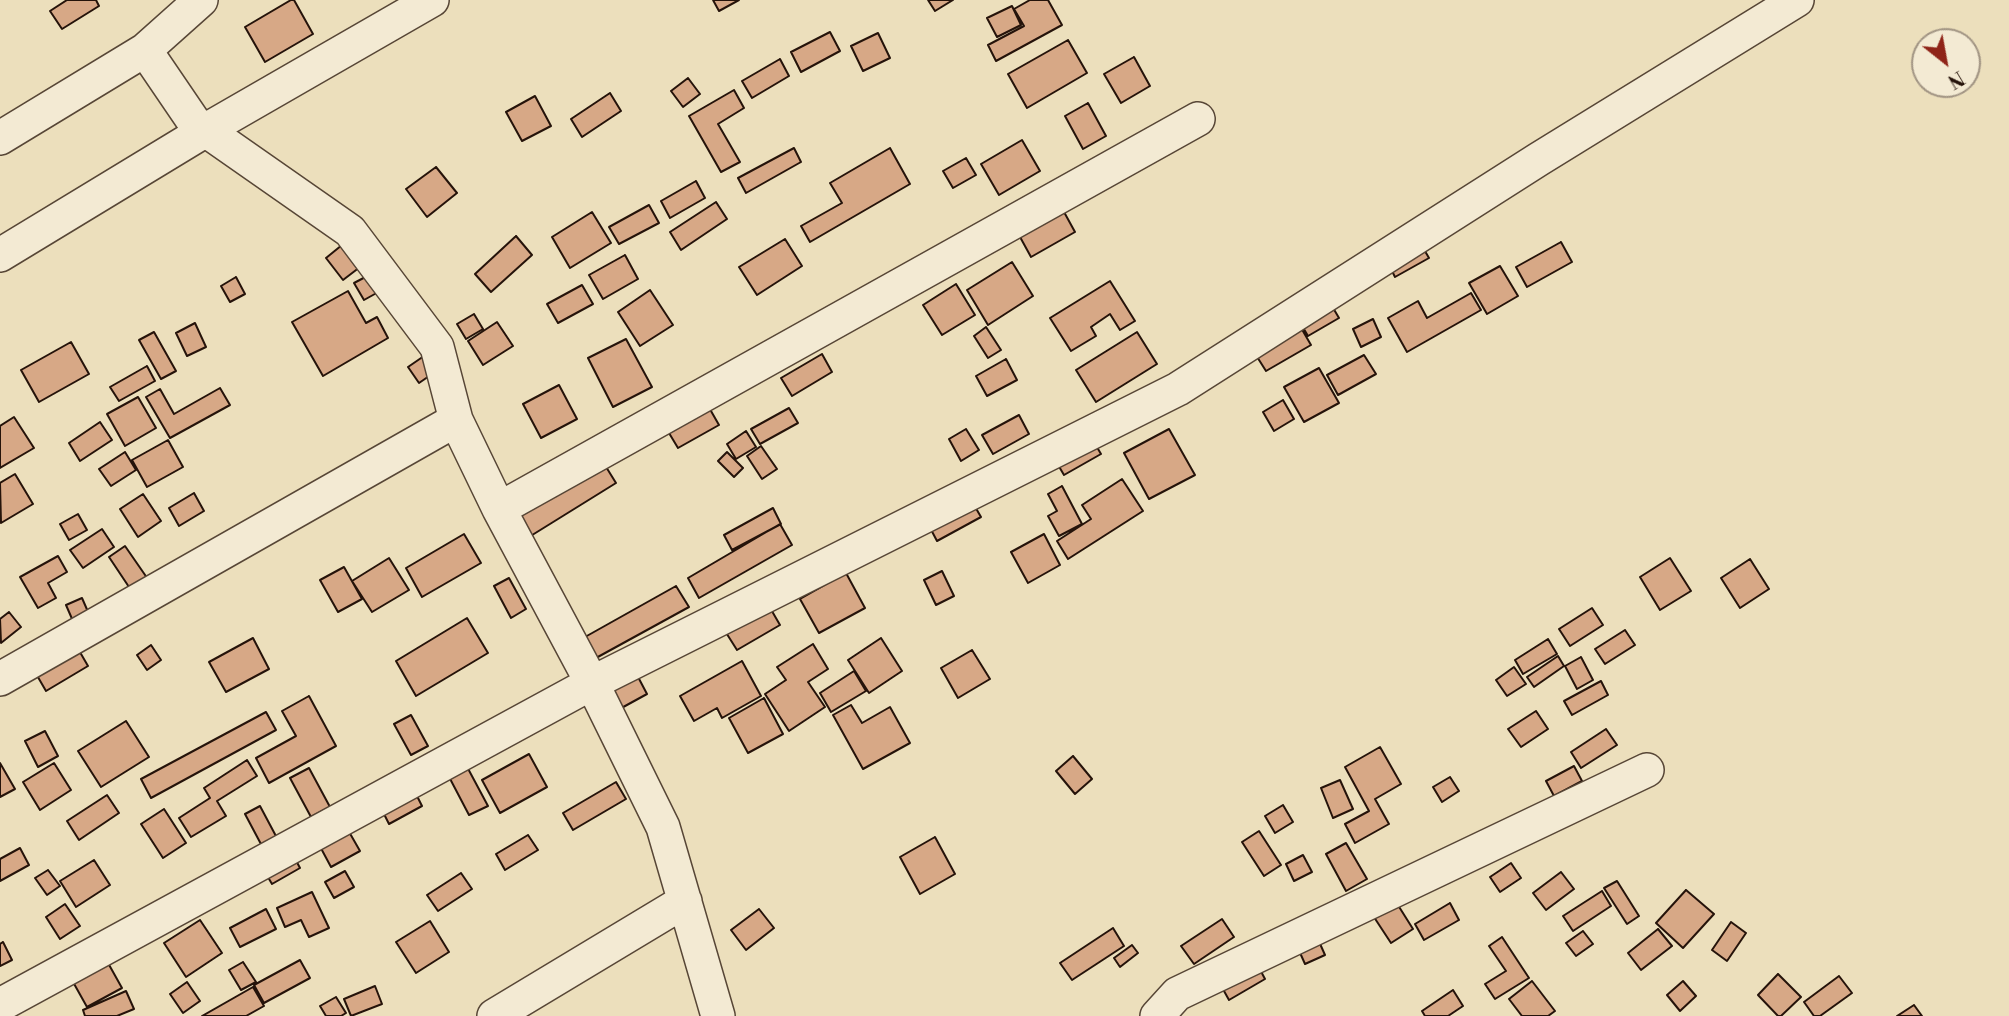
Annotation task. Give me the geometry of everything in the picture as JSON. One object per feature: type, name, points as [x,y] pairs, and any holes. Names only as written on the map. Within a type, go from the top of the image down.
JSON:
[{"type":"street","points":[[0,138],[145,50],[201,0]]},
{"type":"street","points":[[0,255],[206,130],[432,0]]},
{"type":"street","points":[[0,1004],[592,683],[1178,388],[1797,0]]},
{"type":"street","points":[[145,50],[194,122],[350,231],[437,347],[456,420],[663,827],[718,1016]]},
{"type":"street","points":[[499,509],[1198,119]]},
{"type":"street","points":[[0,679],[456,420]]},
{"type":"street","points":[[1157,1016],[1177,994],[1647,770]]},
{"type":"street","points":[[494,1016],[685,901]]},
{"type":"building","points":[[67,0],[96,0],[99,6],[62,29],[50,11]]},
{"type":"building","points":[[294,0],[313,34],[265,62],[245,27]]},
{"type":"building","points":[[713,0],[739,0],[719,11]]},
{"type":"building","points":[[928,0],[953,0],[935,11]]},
{"type":"building","points":[[1030,0],[1048,0],[1062,25],[996,61],[988,45],[1024,26],[1014,9]]},
{"type":"building","points":[[1012,6],[1021,25],[997,37],[987,18]]},
{"type":"building","points":[[830,32],[840,51],[801,72],[791,52]]},
{"type":"building","points":[[878,33],[890,58],[863,71],[851,46]]},
{"type":"building","points":[[1068,40],[1087,73],[1027,108],[1008,74]]},
{"type":"building","points":[[1134,57],[1150,86],[1121,103],[1104,74]]},
{"type":"building","points":[[780,59],[789,76],[752,98],[742,81]]},
{"type":"building","points":[[688,78],[700,94],[683,107],[671,91]]},
{"type":"building","points":[[734,90],[744,108],[718,124],[740,162],[721,172],[689,116]]},
{"type":"building","points":[[610,93],[621,111],[582,137],[571,119]]},
{"type":"building","points":[[535,96],[551,126],[522,141],[506,112]]},
{"type":"building","points":[[1088,103],[1106,136],[1083,149],[1065,116]]},
{"type":"building","points":[[1022,140],[1040,171],[999,195],[981,164]]},
{"type":"building","points":[[794,148],[801,162],[746,193],[738,178]]},
{"type":"building","points":[[890,148],[910,184],[810,242],[801,226],[842,203],[830,183]]},
{"type":"building","points":[[966,158],[976,175],[953,188],[943,171]]},
{"type":"building","points":[[436,167],[457,193],[427,217],[406,189]]},
{"type":"building","points":[[696,181],[705,198],[670,218],[661,201]]},
{"type":"building","points":[[1058,201],[1075,232],[1031,257],[1014,226]]},
{"type":"building","points":[[716,202],[727,219],[681,250],[670,232]]},
{"type":"building","points":[[649,205],[659,223],[619,244],[609,227]]},
{"type":"building","points":[[592,212],[611,243],[570,268],[552,237]]},
{"type":"building","points":[[516,236],[532,255],[491,292],[475,274]]},
{"type":"building","points":[[785,239],[802,266],[757,295],[739,267]]},
{"type":"building","points":[[1561,242],[1572,262],[1527,287],[1516,267]]},
{"type":"building","points":[[342,245],[360,267],[343,280],[326,258]]},
{"type":"building","points":[[1422,246],[1429,258],[1395,277],[1389,265]]},
{"type":"building","points":[[625,255],[638,279],[603,299],[589,275]]},
{"type":"building","points":[[1012,262],[1033,296],[988,325],[967,290]]},
{"type":"building","points":[[1500,266],[1518,296],[1487,314],[1469,283]]},
{"type":"building","points":[[373,273],[382,290],[364,300],[354,283]]},
{"type":"building","points":[[236,277],[245,294],[230,302],[221,286]]},
{"type":"building","points":[[1110,281],[1135,321],[1120,330],[1110,314],[1091,327],[1096,336],[1071,351],[1050,318]]},
{"type":"building","points":[[956,284],[975,315],[942,335],[923,305]]},
{"type":"building","points":[[582,285],[593,304],[558,323],[547,304]]},
{"type":"building","points":[[650,290],[673,325],[640,346],[618,312]]},
{"type":"building","points":[[348,291],[366,323],[377,317],[388,338],[323,376],[292,322]]},
{"type":"building","points":[[1471,293],[1481,310],[1407,352],[1388,318],[1418,301],[1427,318]]},
{"type":"building","points":[[1329,301],[1339,318],[1308,336],[1298,319]]},
{"type":"building","points":[[474,314],[483,329],[466,339],[457,324]]},
{"type":"building","points":[[1373,319],[1381,337],[1361,347],[1353,329]]},
{"type":"building","points":[[497,322],[513,346],[483,365],[468,341]]},
{"type":"building","points":[[195,323],[206,347],[187,356],[176,333]]},
{"type":"building","points":[[1300,326],[1311,345],[1266,371],[1254,352]]},
{"type":"building","points":[[986,327],[1001,350],[988,358],[974,336]]},
{"type":"building","points":[[154,332],[176,371],[161,379],[139,340]]},
{"type":"building","points":[[1137,332],[1157,364],[1096,402],[1076,370]]},
{"type":"building","points":[[626,339],[652,387],[613,407],[588,358]]},
{"type":"building","points":[[71,342],[89,374],[39,402],[21,370]]},
{"type":"building","points":[[822,354],[832,372],[792,396],[781,378]]},
{"type":"building","points":[[1364,355],[1376,374],[1338,395],[1327,375]]},
{"type":"building","points":[[424,356],[435,372],[419,383],[408,367]]},
{"type":"building","points":[[1006,359],[1017,380],[987,396],[976,376]]},
{"type":"building","points":[[147,366],[155,381],[119,401],[110,387]]},
{"type":"building","points":[[1319,368],[1339,403],[1304,422],[1284,387]]},
{"type":"building","points":[[559,385],[577,419],[541,438],[523,404]]},
{"type":"building","points":[[220,388],[230,405],[170,438],[146,397],[160,389],[174,414]]},
{"type":"building","points":[[138,397],[156,428],[125,446],[107,414]]},
{"type":"building","points":[[1283,400],[1294,419],[1274,431],[1263,412]]},
{"type":"building","points":[[707,404],[719,425],[678,448],[666,428]]},
{"type":"building","points":[[789,408],[798,423],[760,444],[751,429]]},
{"type":"building","points":[[1019,415],[1029,434],[993,454],[982,435]]},
{"type":"building","points":[[14,417],[34,448],[0,468],[0,426]]},
{"type":"building","points":[[100,422],[112,440],[80,461],[69,443]]},
{"type":"building","points":[[966,429],[979,450],[961,461],[949,439]]},
{"type":"building","points":[[1169,429],[1195,475],[1149,499],[1124,453]]},
{"type":"building","points":[[746,431],[756,447],[736,459],[727,444]]},
{"type":"building","points":[[1091,437],[1101,454],[1064,475],[1054,458]]},
{"type":"building","points":[[168,440],[183,467],[147,487],[132,460]]},
{"type":"building","points":[[761,446],[777,469],[762,479],[747,456]]},
{"type":"building","points":[[125,452],[136,470],[111,486],[99,469]]},
{"type":"building","points":[[727,452],[743,468],[734,477],[718,461]]},
{"type":"building","points":[[603,462],[616,483],[529,537],[515,516]]},
{"type":"building","points":[[15,474],[33,504],[1,523],[0,483]]},
{"type":"building","points":[[1122,479],[1143,511],[1068,559],[1057,541],[1091,519],[1082,505]]},
{"type":"building","points":[[1062,486],[1082,524],[1059,536],[1048,516],[1057,511],[1048,494]]},
{"type":"building","points":[[194,493],[204,511],[179,526],[169,508]]},
{"type":"building","points":[[143,494],[161,521],[138,537],[120,509]]},
{"type":"building","points":[[970,498],[981,517],[937,541],[927,522]]},
{"type":"building","points":[[773,508],[781,524],[732,550],[724,535]]},
{"type":"building","points":[[78,514],[87,530],[69,540],[60,524]]},
{"type":"building","points":[[780,524],[792,545],[699,598],[688,578]]},
{"type":"building","points":[[102,529],[114,547],[83,568],[70,550]]},
{"type":"building","points":[[464,534],[481,563],[422,597],[406,568]]},
{"type":"building","points":[[1044,534],[1060,565],[1028,583],[1011,552]]},
{"type":"building","points":[[125,546],[152,585],[135,596],[109,557]]},
{"type":"building","points":[[58,556],[67,572],[48,583],[56,598],[38,608],[20,577]]},
{"type":"building","points":[[389,558],[409,590],[372,612],[352,581]]},
{"type":"building","points":[[1670,558],[1691,591],[1660,610],[1640,577]]},
{"type":"building","points":[[1750,559],[1769,589],[1740,608],[1721,578]]},
{"type":"building","points":[[344,567],[362,599],[338,612],[320,580]]},
{"type":"building","points":[[942,571],[954,596],[936,605],[924,580]]},
{"type":"building","points":[[846,573],[865,608],[819,633],[800,599]]},
{"type":"building","points":[[509,578],[526,609],[511,618],[494,586]]},
{"type":"building","points":[[676,586],[689,607],[596,658],[585,637]]},
{"type":"building","points":[[82,598],[92,621],[76,628],[66,605]]},
{"type":"building","points":[[769,606],[780,625],[737,650],[725,631]]},
{"type":"building","points":[[1592,608],[1603,625],[1570,646],[1559,629]]},
{"type":"building","points":[[9,612],[21,627],[1,643],[0,619]]},
{"type":"building","points":[[467,618],[488,653],[416,696],[396,661]]},
{"type":"building","points":[[1625,630],[1635,645],[1605,664],[1595,649]]},
{"type":"building","points":[[253,638],[269,669],[226,692],[209,662]]},
{"type":"building","points":[[881,638],[902,671],[869,693],[848,660]]},
{"type":"building","points":[[1548,639],[1557,654],[1523,674],[1515,660]]},
{"type":"building","points":[[813,644],[828,669],[808,682],[825,707],[789,731],[765,694],[786,680],[777,667]]},
{"type":"building","points":[[151,645],[161,660],[147,670],[137,655]]},
{"type":"building","points":[[77,647],[88,666],[46,691],[35,672]]},
{"type":"building","points":[[972,650],[990,679],[958,698],[941,668]]},
{"type":"building","points":[[1558,656],[1564,666],[1534,687],[1527,677]]},
{"type":"building","points":[[1581,657],[1593,680],[1577,689],[1565,666]]},
{"type":"building","points":[[742,661],[761,696],[722,718],[717,708],[694,721],[680,696]]},
{"type":"building","points":[[1514,667],[1526,684],[1507,696],[1496,680]]},
{"type":"building","points":[[854,671],[866,691],[831,712],[820,693]]},
{"type":"building","points":[[637,675],[647,694],[616,711],[605,692]]},
{"type":"building","points":[[1601,681],[1608,695],[1572,715],[1564,701]]},
{"type":"building","points":[[309,696],[336,746],[269,783],[256,758],[296,736],[282,711]]},
{"type":"building","points":[[764,698],[783,734],[748,753],[729,718]]},
{"type":"building","points":[[851,705],[862,723],[890,707],[910,743],[863,769],[833,715]]},
{"type":"building","points":[[1536,711],[1548,729],[1521,747],[1508,729]]},
{"type":"building","points":[[266,712],[276,730],[151,798],[141,779]]},
{"type":"building","points":[[411,715],[428,746],[411,755],[394,724]]},
{"type":"building","points":[[126,721],[149,757],[101,787],[78,751]]},
{"type":"building","points":[[1606,729],[1617,745],[1581,768],[1571,752]]},
{"type":"building","points":[[45,731],[58,756],[38,767],[25,741]]},
{"type":"building","points":[[1380,747],[1401,784],[1375,799],[1389,824],[1355,843],[1345,824],[1369,811],[1345,767]]},
{"type":"building","points":[[529,754],[547,787],[500,813],[482,780]]},
{"type":"building","points":[[1073,756],[1092,779],[1075,794],[1056,771]]},
{"type":"building","points":[[247,760],[257,776],[217,801],[226,816],[191,837],[179,818],[210,798],[204,788]]},
{"type":"building","points":[[0,763],[15,789],[0,797]]},
{"type":"building","points":[[54,763],[71,790],[40,810],[23,782]]},
{"type":"building","points":[[465,763],[488,806],[469,815],[447,773]]},
{"type":"building","points":[[1574,766],[1582,781],[1554,796],[1546,781]]},
{"type":"building","points":[[309,768],[330,807],[311,817],[290,778]]},
{"type":"building","points":[[1450,777],[1459,791],[1442,802],[1433,787]]},
{"type":"building","points":[[1340,780],[1353,809],[1333,818],[1321,788]]},
{"type":"building","points":[[616,782],[626,799],[573,830],[563,813]]},
{"type":"building","points":[[412,786],[422,806],[389,824],[379,804]]},
{"type":"building","points":[[107,795],[119,813],[79,840],[67,821]]},
{"type":"building","points":[[1283,805],[1293,822],[1275,833],[1265,816]]},
{"type":"building","points":[[260,806],[277,838],[262,846],[245,814]]},
{"type":"building","points":[[164,809],[186,843],[163,858],[141,824]]},
{"type":"building","points":[[344,823],[360,851],[331,867],[316,839]]},
{"type":"building","points":[[1259,831],[1281,865],[1264,876],[1242,842]]},
{"type":"building","points":[[528,835],[538,850],[505,870],[496,854]]},
{"type":"building","points":[[935,837],[955,874],[920,894],[900,857]]},
{"type":"building","points":[[1346,843],[1367,879],[1346,891],[1326,854]]},
{"type":"building","points":[[20,848],[29,865],[0,881],[0,859]]},
{"type":"building","points":[[291,851],[300,868],[272,884],[262,867]]},
{"type":"building","points":[[1303,855],[1312,872],[1294,881],[1286,864]]},
{"type":"building","points":[[94,860],[110,885],[76,907],[60,881]]},
{"type":"building","points":[[1511,863],[1521,878],[1500,892],[1490,877]]},
{"type":"building","points":[[48,870],[60,886],[47,895],[35,878]]},
{"type":"building","points":[[345,871],[354,887],[334,898],[325,882]]},
{"type":"building","points":[[1561,872],[1574,889],[1546,910],[1533,893]]},
{"type":"building","points":[[461,873],[472,889],[438,911],[427,895]]},
{"type":"building","points":[[1617,881],[1639,916],[1627,924],[1604,888]]},
{"type":"building","points":[[1686,890],[1714,914],[1683,948],[1656,923]]},
{"type":"building","points":[[1602,891],[1611,906],[1573,931],[1563,916]]},
{"type":"building","points":[[312,892],[329,928],[309,937],[301,920],[285,927],[277,908]]},
{"type":"building","points":[[1391,894],[1413,929],[1391,943],[1368,908]]},
{"type":"building","points":[[1450,903],[1459,920],[1424,940],[1415,924]]},
{"type":"building","points":[[65,904],[80,926],[60,939],[46,917]]},
{"type":"building","points":[[266,909],[276,929],[240,947],[230,928]]},
{"type":"building","points":[[759,909],[774,928],[746,950],[731,930]]},
{"type":"building","points":[[1222,919],[1234,937],[1194,964],[1181,946]]},
{"type":"building","points":[[200,920],[222,953],[186,977],[164,943]]},
{"type":"building","points":[[430,921],[449,952],[416,973],[396,942]]},
{"type":"building","points":[[1731,922],[1746,933],[1727,961],[1712,950]]},
{"type":"building","points":[[1113,928],[1124,946],[1072,980],[1060,963]]},
{"type":"building","points":[[1658,929],[1672,946],[1641,970],[1628,953]]},
{"type":"building","points":[[1583,931],[1593,944],[1576,956],[1566,943]]},
{"type":"building","points":[[1317,937],[1325,955],[1305,964],[1297,946]]},
{"type":"building","points":[[1502,937],[1529,978],[1495,999],[1485,984],[1506,971],[1489,946]]},
{"type":"building","points":[[3,942],[12,960],[0,966],[0,944]]},
{"type":"building","points":[[1132,945],[1138,953],[1120,967],[1114,958]]},
{"type":"building","points":[[103,954],[122,988],[87,1007],[68,973]]},
{"type":"building","points":[[300,960],[310,978],[264,1003],[254,985]]},
{"type":"building","points":[[243,962],[256,982],[241,990],[229,970]]},
{"type":"building","points":[[1256,962],[1265,979],[1229,1000],[1219,982]]},
{"type":"building","points":[[1778,974],[1801,997],[1781,1016],[1758,995]]},
{"type":"building","points":[[1839,976],[1852,993],[1820,1016],[1814,1016],[1804,1002]]},
{"type":"building","points":[[1532,981],[1555,1011],[1548,1016],[1522,1016],[1509,999]]},
{"type":"building","points":[[1683,981],[1696,996],[1680,1011],[1667,995]]},
{"type":"building","points":[[187,982],[200,1001],[183,1013],[170,994]]},
{"type":"building","points":[[375,986],[382,1004],[351,1016],[344,999]]},
{"type":"building","points":[[253,987],[264,1006],[246,1016],[202,1016]]},
{"type":"building","points":[[1453,990],[1463,1006],[1448,1016],[1425,1016],[1422,1011]]},
{"type":"building","points":[[126,991],[134,1009],[117,1016],[85,1016],[83,1010]]},
{"type":"building","points":[[336,997],[346,1013],[341,1016],[326,1016],[320,1006]]},
{"type":"building","points":[[1914,1005],[1922,1016],[1897,1016]]}]
